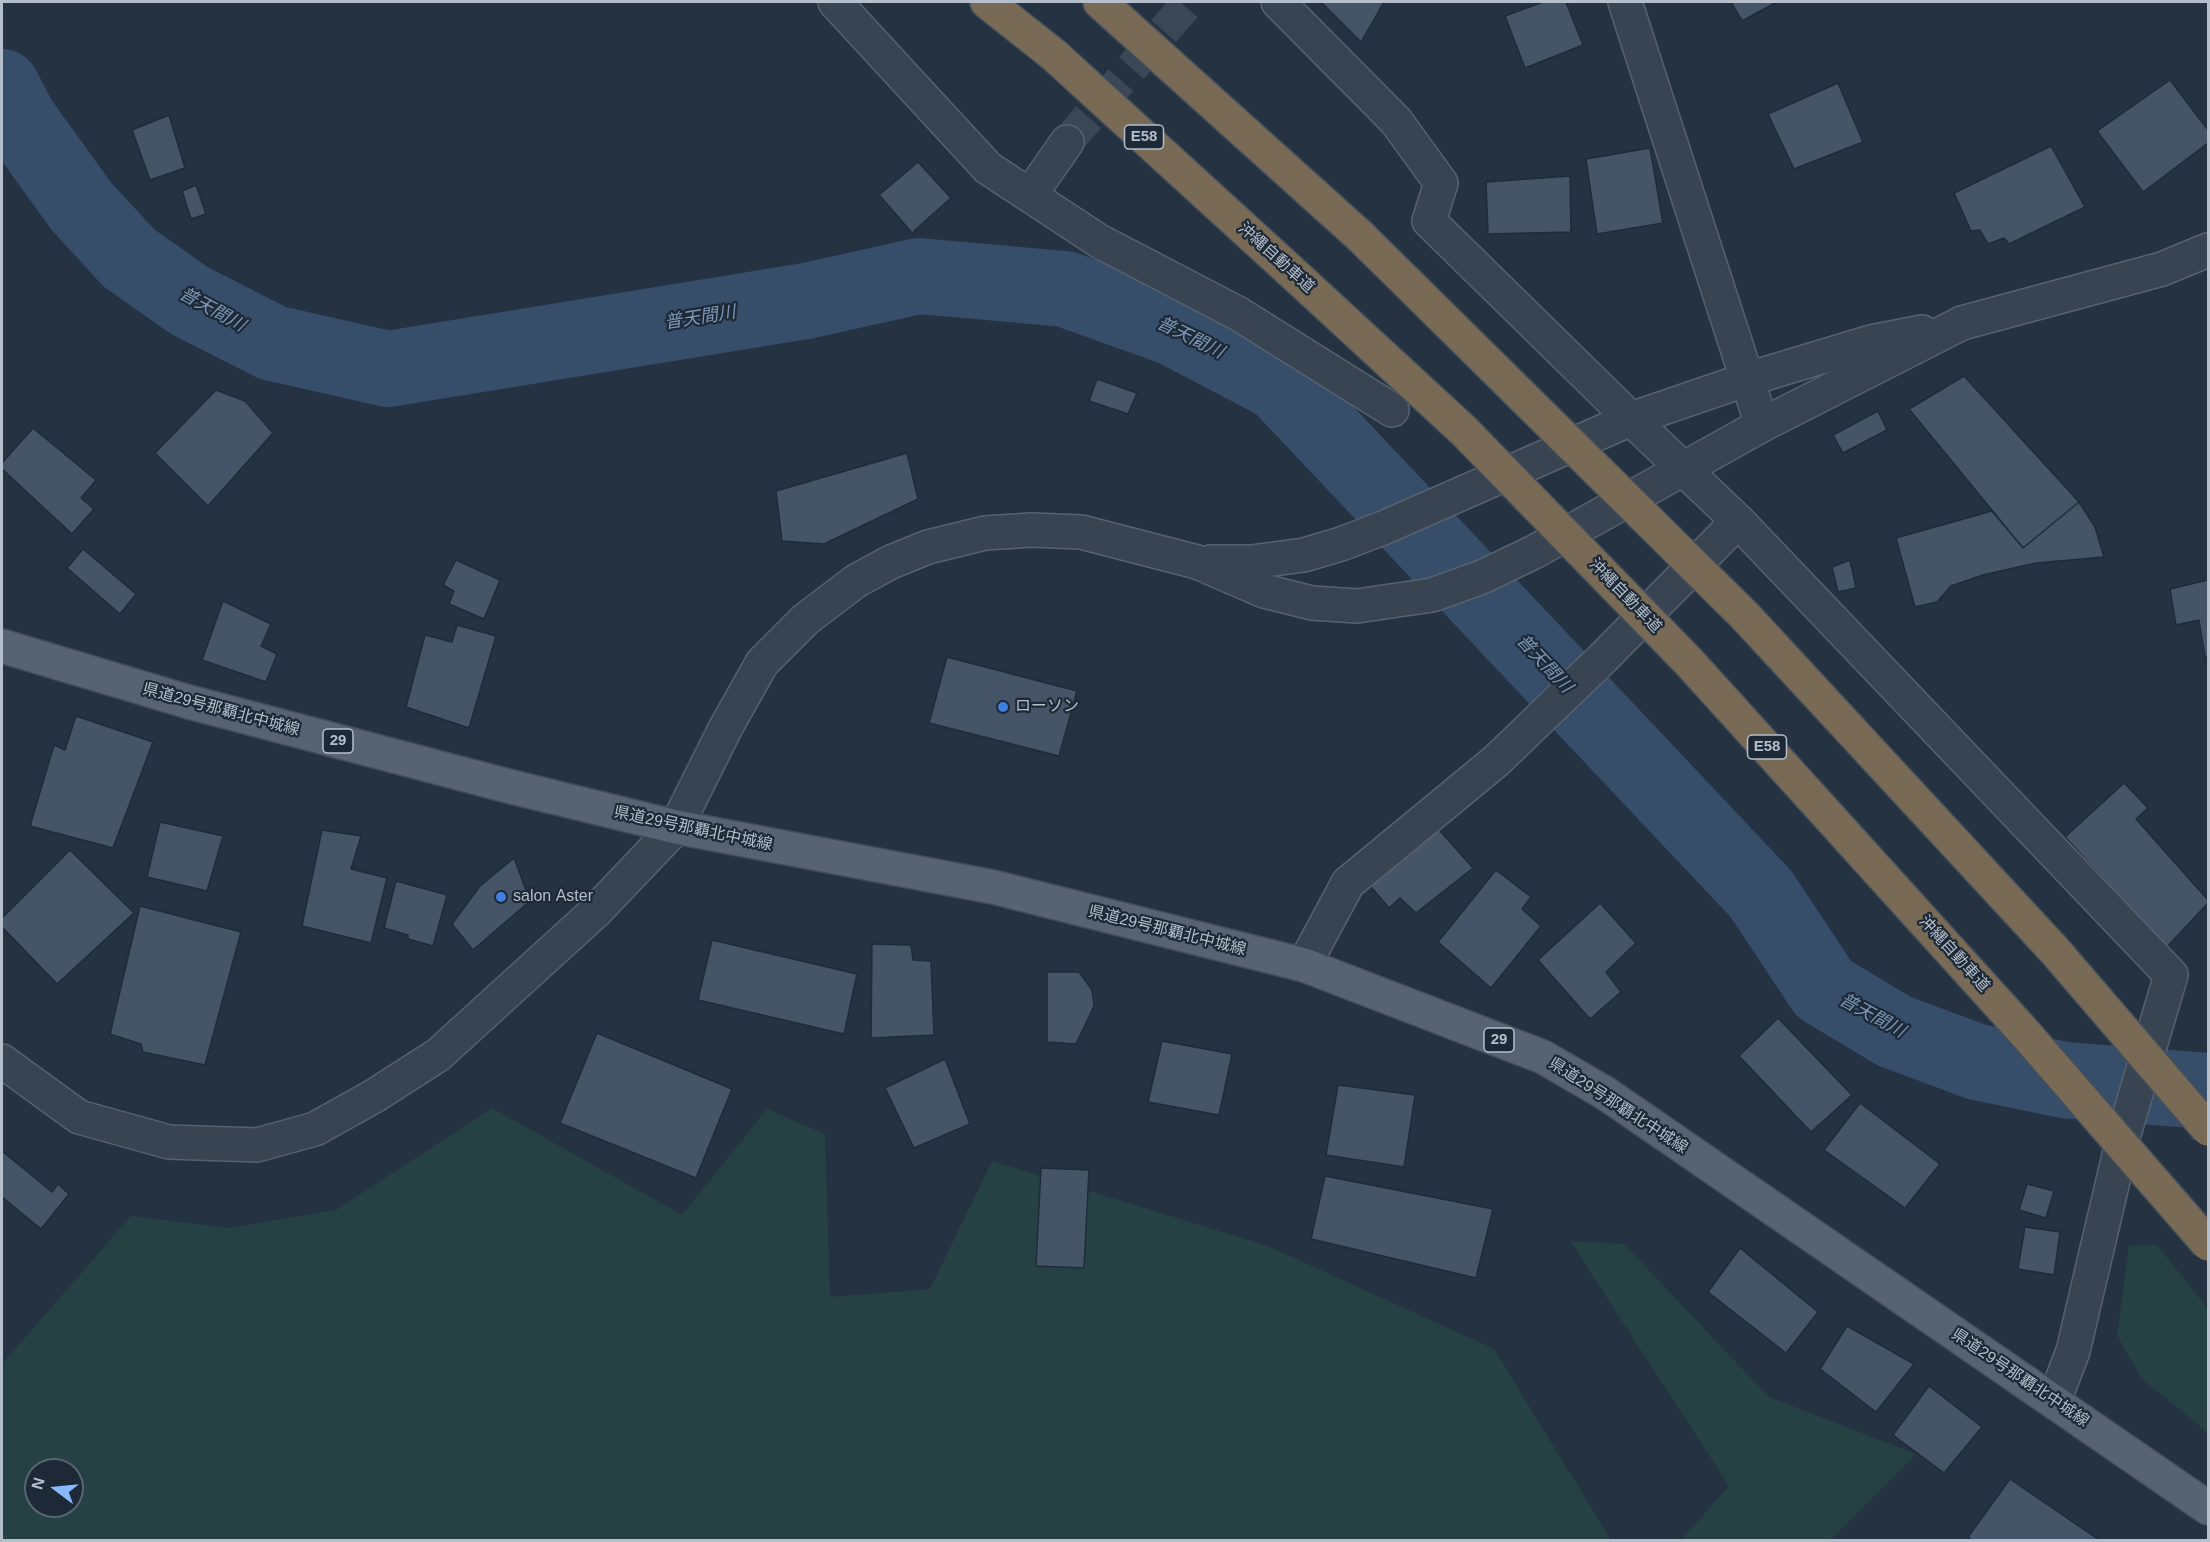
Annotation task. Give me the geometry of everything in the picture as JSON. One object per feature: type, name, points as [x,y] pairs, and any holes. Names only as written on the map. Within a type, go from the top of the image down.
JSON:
[{"type":"highway","name":"沖縄自動車道","points":[[987,2],[1054,55],[1464,431],[1689,662],[2024,1032],[2208,1244]]},
{"type":"highway","points":[[1100,2],[1360,236],[1745,616],[2055,951],[2208,1129]]},
{"type":"main road","name":"県道29号那覇北中城線","points":[[2,646],[223,711],[508,786],[676,827],[993,887],[1304,965],[1543,1057],[1605,1094],[2208,1508]]},
{"type":"street","points":[[835,2],[988,168],[1099,241],[1239,314],[1392,410]]},
{"type":"street","points":[[1278,2],[1396,121],[1441,183],[1429,221],[1630,419],[1738,521],[2171,975],[2124,1134],[2073,1351],[2055,1401]]},
{"type":"street","points":[[1625,2],[1762,425]]},
{"type":"street","points":[[1030,195],[1067,142]]},
{"type":"street","points":[[1197,562],[1251,562],[1304,555],[1341,544],[1383,528],[1630,419],[1748,379],[1870,342],[1962,323],[2162,269],[2208,250]]},
{"type":"street","points":[[2,1061],[79,1117],[169,1142],[257,1144],[315,1129],[374,1096],[438,1055],[595,912],[676,827],[726,727],[762,663],[806,619],[856,581],[891,562],[928,547],[985,533],[1032,530],[1081,532],[1197,562],[1264,591],[1312,603],[1358,606],[1432,595],[1482,577],[1534,552],[1762,425],[1962,323]]},
{"type":"street","points":[[1304,965],[1348,883],[1496,761],[1603,658],[1738,521]]},
{"type":"green space","points":[[492,1108],[682,1215],[767,1109],[825,1134],[830,1297],[930,1289],[992,1161],[1268,1246],[1494,1349],[1611,1540],[2,1540],[2,1364],[131,1216],[229,1228],[336,1210]]},
{"type":"green space","points":[[1570,1241],[1624,1244],[1769,1397],[1916,1454],[1830,1540],[1681,1540],[1729,1486]]},
{"type":"green space","points":[[2157,1245],[2208,1309],[2208,1433],[2141,1378],[2117,1335],[2129,1246]]},
{"type":"building","points":[[1321,2],[1384,2],[1361,42]]},
{"type":"building","points":[[1543,2],[1566,2],[1583,45],[1525,68],[1505,16]]},
{"type":"building","points":[[1731,2],[1777,2],[1742,21]]},
{"type":"building","points":[[2170,80],[2208,130],[2208,143],[2143,192],[2097,131]]},
{"type":"building","points":[[1838,83],[1863,142],[1794,169],[1768,114]]},
{"type":"building","points":[[169,115],[185,168],[150,180],[132,130]]},
{"type":"building","points":[[2051,146],[2085,207],[2009,244],[2004,238],[1988,244],[1980,230],[1971,231],[1954,193]]},
{"type":"building","points":[[1650,148],[1663,223],[1597,234],[1586,159]]},
{"type":"building","points":[[918,162],[951,198],[914,231],[914,235],[879,195]]},
{"type":"building","points":[[1570,176],[1571,232],[1488,234],[1486,182]]},
{"type":"building","points":[[196,185],[206,214],[191,219],[182,191]]},
{"type":"building","points":[[1964,376],[2079,502],[2023,548],[1909,409]]},
{"type":"building","points":[[1097,379],[1137,393],[1128,414],[1089,401]]},
{"type":"building","points":[[216,390],[245,401],[273,433],[208,506],[155,453]]},
{"type":"building","points":[[1878,411],[1887,430],[1843,453],[1833,435]]},
{"type":"building","points":[[33,428],[96,480],[81,498],[94,509],[72,534],[2,469],[2,463]]},
{"type":"building","points":[[907,453],[918,499],[824,544],[782,541],[776,491]]},
{"type":"building","points":[[2079,502],[2095,527],[2104,557],[2036,563],[1983,575],[1951,586],[1937,602],[1915,607],[1896,538],[1992,511],[2023,548]]},
{"type":"building","points":[[83,549],[136,594],[120,614],[67,568]]},
{"type":"building","points":[[456,560],[500,580],[484,619],[449,604],[454,591],[443,585]]},
{"type":"building","points":[[1850,560],[1856,588],[1838,592],[1832,567]]},
{"type":"building","points":[[2208,580],[2208,656],[2205,657],[2199,620],[2176,625],[2170,589]]},
{"type":"building","points":[[223,601],[271,624],[261,646],[277,654],[266,682],[202,660]]},
{"type":"building","points":[[457,625],[496,636],[469,728],[406,707],[425,635],[452,642]]},
{"type":"building","name":"ローソン","points":[[947,657],[1077,691],[1059,756],[929,723]]},
{"type":"building","points":[[76,716],[153,742],[113,848],[30,826],[54,745],[65,750]]},
{"type":"building","points":[[2124,783],[2148,808],[2136,819],[2208,900],[2208,903],[2166,948],[2065,837]]},
{"type":"building","points":[[160,822],[223,836],[207,891],[147,877]]},
{"type":"building","points":[[1433,823],[1473,868],[1416,913],[1400,898],[1389,908],[1366,881]]},
{"type":"building","points":[[322,830],[361,836],[351,869],[387,878],[371,943],[302,926]]},
{"type":"building","points":[[70,850],[134,913],[57,984],[2,927],[2,918]]},
{"type":"building","points":[[514,858],[530,901],[473,950],[452,924],[480,886]]},
{"type":"building","points":[[1496,870],[1531,897],[1522,909],[1541,926],[1491,988],[1438,942]]},
{"type":"building","points":[[396,881],[447,895],[433,946],[408,939],[408,935],[384,928]]},
{"type":"building","points":[[1600,903],[1636,943],[1606,972],[1621,992],[1590,1019],[1538,960]]},
{"type":"building","points":[[140,906],[241,932],[205,1065],[143,1052],[141,1044],[110,1034]]},
{"type":"building","points":[[712,940],[857,974],[844,1034],[698,1000]]},
{"type":"building","points":[[872,944],[911,945],[913,960],[931,961],[934,1035],[871,1038]]},
{"type":"building","points":[[1047,972],[1079,972],[1092,990],[1094,1006],[1076,1044],[1047,1042]]},
{"type":"building","points":[[1778,1018],[1852,1095],[1811,1132],[1739,1056]]},
{"type":"building","points":[[597,1033],[732,1089],[696,1178],[560,1123]]},
{"type":"building","points":[[1162,1041],[1232,1054],[1219,1115],[1148,1102]]},
{"type":"building","points":[[945,1059],[970,1124],[914,1148],[885,1088]]},
{"type":"building","points":[[1338,1085],[1415,1095],[1404,1167],[1326,1155]]},
{"type":"building","points":[[1860,1103],[1940,1164],[1905,1208],[1824,1150]]},
{"type":"building","points":[[2,1151],[52,1192],[58,1184],[69,1194],[41,1229],[2,1197]]},
{"type":"building","points":[[1041,1168],[1089,1170],[1084,1268],[1036,1266]]},
{"type":"building","points":[[1325,1176],[1493,1209],[1476,1278],[1311,1239]]},
{"type":"building","points":[[2027,1184],[2054,1191],[2046,1218],[2019,1210]]},
{"type":"building","points":[[2025,1227],[2060,1232],[2054,1275],[2018,1269]]},
{"type":"building","points":[[1740,1248],[1818,1312],[1786,1353],[1708,1292]]},
{"type":"building","points":[[1847,1326],[1914,1364],[1876,1412],[1820,1369]]},
{"type":"building","points":[[1929,1386],[1982,1427],[1944,1473],[1893,1435]]},
{"type":"building","points":[[2010,1479],[2099,1540],[1972,1540],[1968,1537]]},
{"type":"waterway","name":"普天間川","points":[[2,87],[19,120],[82,207],[129,258],[190,301],[273,343],[388,369],[806,301],[919,276],[1065,289],[1174,328],[1279,383],[1761,894],[1824,989],[1894,1031],[1977,1062],[2064,1080],[2208,1091]]},
{"type":"tunnel","points":[[1067,142],[1189,2]]},
{"type":"place","name":"ローソン","points":[[1003,707]]},
{"type":"place","name":"salon Aster","points":[[501,897]]}]
